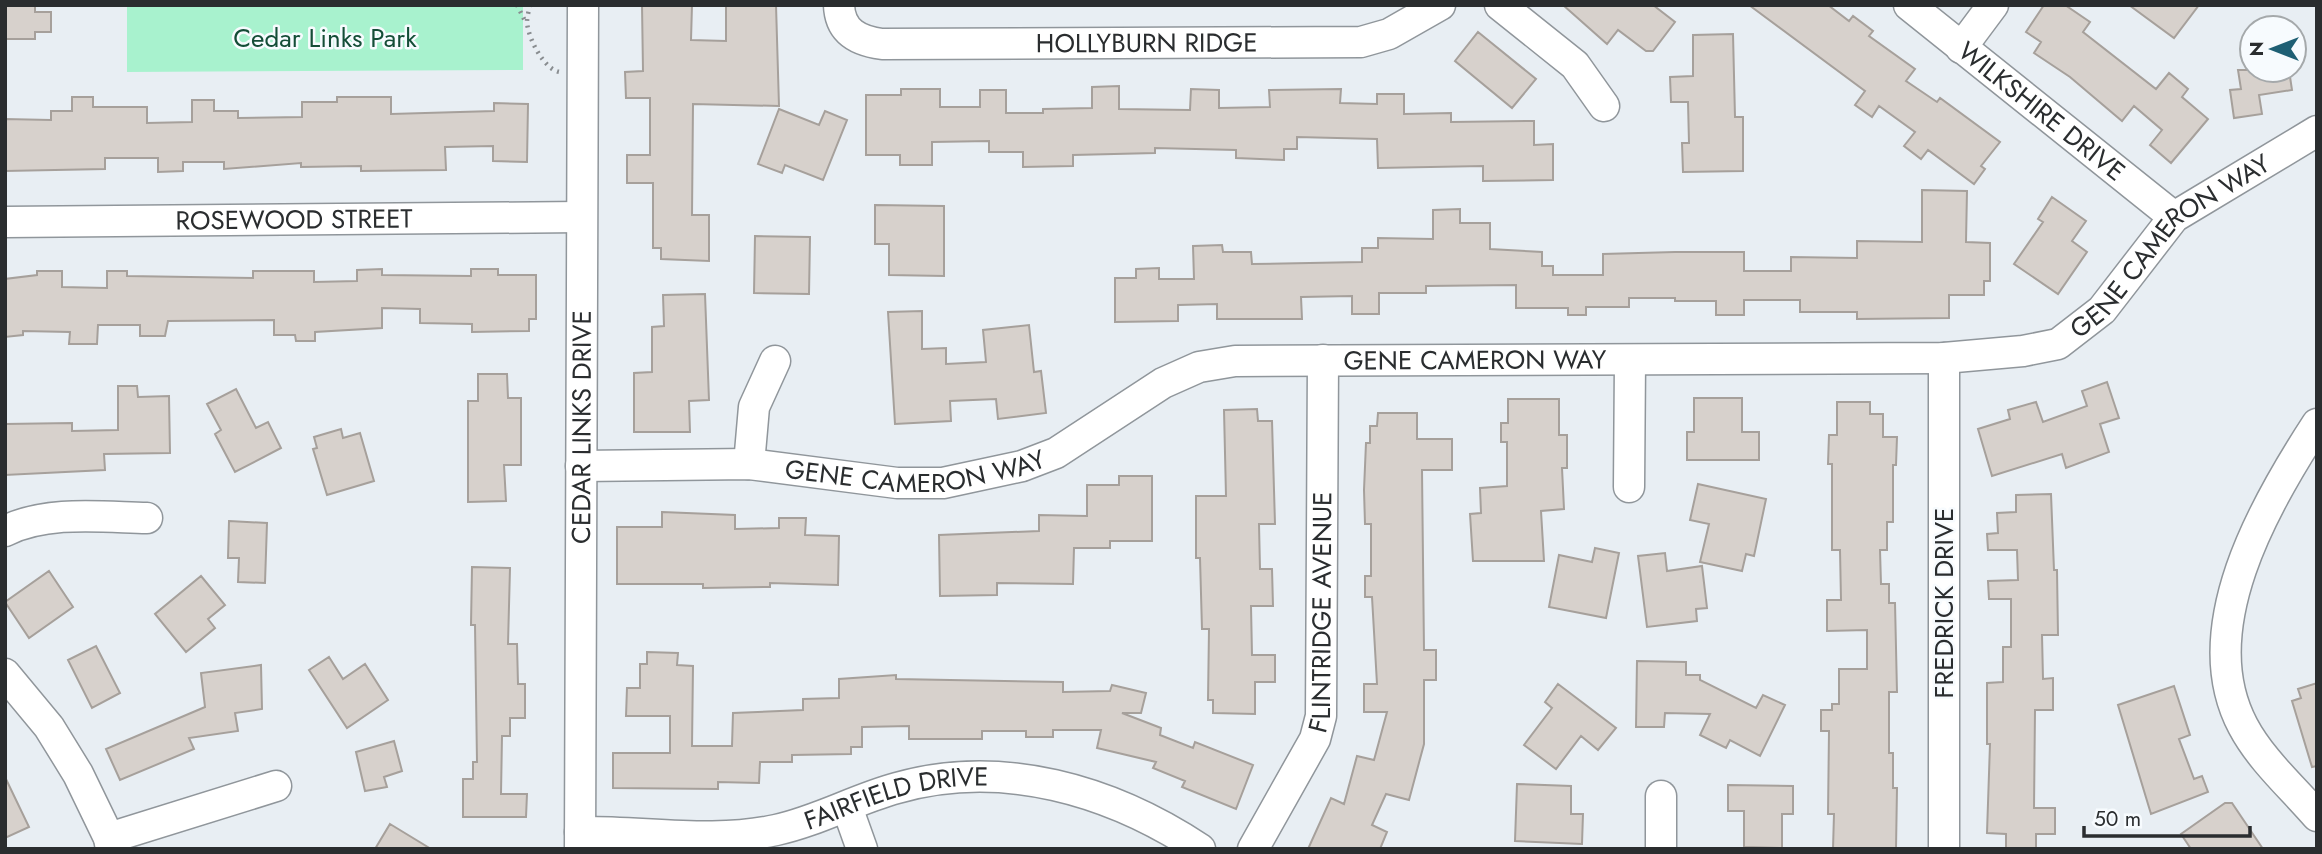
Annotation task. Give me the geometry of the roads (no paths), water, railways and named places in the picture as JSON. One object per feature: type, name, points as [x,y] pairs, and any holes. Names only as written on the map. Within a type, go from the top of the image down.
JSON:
[{"type":"street","name":"CEDAR LINKS DRIVE","points":[[580,840],[583,5]]},
{"type":"street","name":"HOLLYBURN RIDGE","points":[[844,19],[863,41],[882,44],[1361,42],[1402,28],[1440,5]]},
{"type":"street","points":[[1500,5],[1575,65],[1604,106]]},
{"type":"street","name":"WILKSHIRE DRIVE","points":[[1909,5],[2174,217]]},
{"type":"street","points":[[1961,48],[1993,5]]},
{"type":"street","name":"GENE CAMERON WAY","points":[[581,466],[749,464],[897,483],[943,483],[1022,467],[1056,453],[1163,383],[1199,367],[1235,361],[1944,358],[2023,351],[2058,344],[2102,310],[2174,217],[2317,131]]},
{"type":"street","name":"ROSEWOOD STREET","points":[[5,222],[582,217]]},
{"type":"street","name":"FREDRICK DRIVE","points":[[1944,358],[1944,849]]},
{"type":"street","name":"FLINTRIDGE AVENUE","points":[[1253,849],[1315,739],[1321,716],[1323,360]]},
{"type":"street","points":[[749,464],[754,407],[775,361]]},
{"type":"street","points":[[1629,487],[1630,361]]},
{"type":"street","points":[[2317,424],[2276,494],[2234,584],[2224,653],[2229,689],[2242,724],[2260,754],[2317,816]]},
{"type":"street","points":[[5,531],[16,526],[68,516],[147,518]]},
{"type":"street","points":[[5,674],[49,727],[78,774],[110,844],[276,786]]},
{"type":"street","name":"FAIRFIELD DRIVE","points":[[580,840],[738,836],[779,830],[847,807],[871,795],[928,781],[1007,777],[1037,781],[1107,800],[1149,818],[1200,849]]},
{"type":"street","points":[[1661,796],[1661,849]]},
{"type":"street","points":[[847,807],[862,849]]},
{"type":"park label","name":"Cedar Links Park","points":[[325,38]]}]
